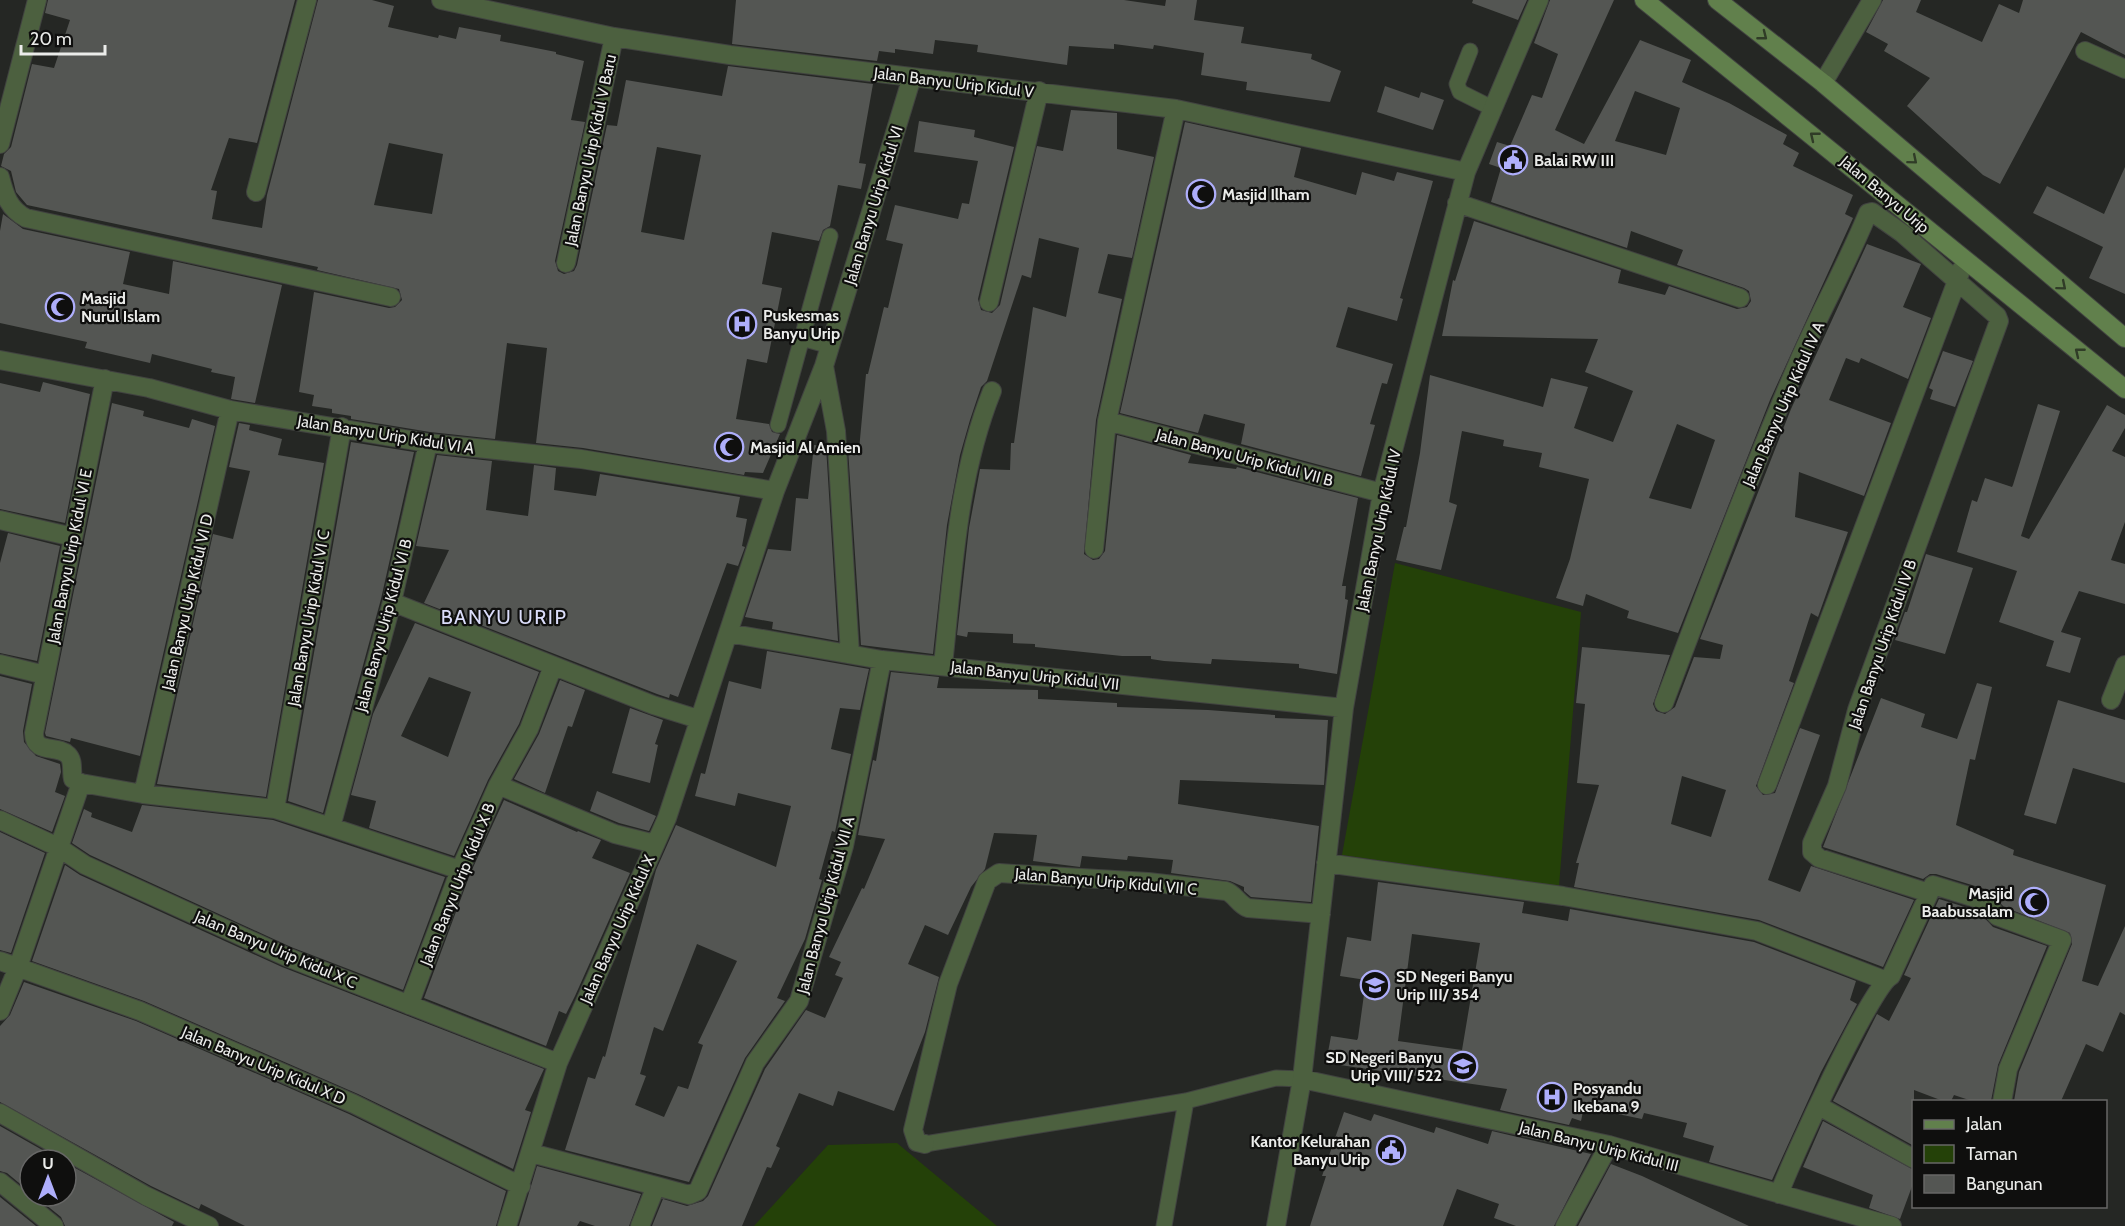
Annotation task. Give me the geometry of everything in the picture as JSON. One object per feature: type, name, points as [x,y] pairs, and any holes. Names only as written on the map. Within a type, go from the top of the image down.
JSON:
[{"type":"main road","name":"Jalan Banyu Urip","points":[[1644,0],[2125,388]]},
{"type":"main road","points":[[1717,0],[1823,83],[2125,338]]},
{"type":"street","points":[[0,144],[37,0]]},
{"type":"street","points":[[256,192],[307,0]]},
{"type":"street","name":"Jalan Banyu Urip Kidul V","points":[[441,0],[614,37],[912,77],[1176,109],[1466,172]]},
{"type":"street","name":"Jalan Banyu Urip Kidul IV","points":[[1276,1226],[1302,1079],[1344,708],[1382,493],[1466,172],[1539,0]]},
{"type":"street","points":[[1823,83],[1872,0]]},
{"type":"street","name":"Jalan Banyu Urip Kidul V Baru","points":[[566,263],[614,37]]},
{"type":"street","points":[[2085,51],[2125,69]]},
{"type":"street","name":"Jalan Banyu Urip Kidul VI","points":[[728,633],[775,491],[824,366],[912,77]]},
{"type":"street","points":[[989,302],[1039,91]]},
{"type":"street","points":[[1094,549],[1107,421],[1176,109]]},
{"type":"street","points":[[0,177],[6,199],[15,213],[26,218],[391,297]]},
{"type":"street","points":[[1457,203],[1740,298]]},
{"type":"street","name":"Jalan Banyu Urip Kidul IV A","points":[[1664,703],[1752,472],[1800,359],[1841,278],[1868,213],[1872,212],[1902,233],[1997,316],[1999,321]]},
{"type":"street","points":[[1767,785],[1965,261]]},
{"type":"street","name":"Jalan Banyu Urip Kidul IV B","points":[[1929,893],[1819,858],[1812,852],[1812,843],[1837,786],[1861,699],[1999,321]]},
{"type":"street","name":"Jalan Banyu Urip Kidul VI A","points":[[0,360],[105,379],[230,410],[428,443],[581,459],[775,491]]},
{"type":"street","name":"Jalan Banyu Urip Kidul VI","points":[[824,366],[838,455],[850,654]]},
{"type":"street","name":"Jalan Banyu Urip Kidul VI E","points":[[81,783],[73,779],[72,761],[68,755],[39,746],[34,739],[34,733],[105,379]]},
{"type":"street","points":[[943,665],[962,500],[980,420],[992,391]]},
{"type":"street","name":"Jalan Banyu Urip Kidul VI D","points":[[143,794],[230,410]]},
{"type":"street","name":"Jalan Banyu Urip Kidul VII B","points":[[1107,421],[1382,493]]},
{"type":"street","name":"Jalan Banyu Urip Kidul VI C","points":[[275,809],[342,427]]},
{"type":"street","name":"Jalan Banyu Urip Kidul VI B","points":[[331,827],[392,602],[428,443]]},
{"type":"street","points":[[0,520],[73,537]]},
{"type":"street","points":[[392,602],[653,705],[698,718]]},
{"type":"street","name":"Jalan Banyu Urip Kidul VII","points":[[728,633],[882,660],[1344,708]]},
{"type":"street","name":"Jalan Banyu Urip Kidul X","points":[[507,1226],[558,1063],[667,818],[698,718],[728,633]]},
{"type":"street","name":"Jalan Banyu Urip Kidul VII A","points":[[531,1153],[689,1195],[698,1191],[755,1063],[799,1002],[844,846],[882,660]]},
{"type":"street","points":[[0,664],[45,675]]},
{"type":"street","points":[[2111,700],[2125,665]]},
{"type":"street","points":[[498,785],[529,729],[553,666]]},
{"type":"street","points":[[0,1011],[18,967],[81,783],[143,794],[275,809],[460,870]]},
{"type":"street","name":"Jalan Banyu Urip Kidul X B","points":[[409,1005],[460,870],[498,785],[615,834],[655,844]]},
{"type":"street","name":"Jalan Banyu Urip Kidul X C","points":[[0,820],[58,847],[85,865],[287,957],[558,1063]]},
{"type":"street","points":[[1326,863],[1563,896],[1757,931],[1884,980]]},
{"type":"street","name":"Jalan Banyu Urip Kidul VII C","points":[[925,1144],[917,1142],[913,1130],[948,984],[987,881],[999,873],[1148,882],[1226,891],[1230,892],[1238,903],[1248,908],[1321,914]]},
{"type":"street","points":[[1779,1194],[1819,1106],[1884,980],[1892,976],[1933,885],[1937,884],[1985,901],[1997,916],[2062,940],[2008,1069],[2002,1100]]},
{"type":"street","name":"Jalan Banyu Urip Kidul X D","points":[[0,961],[140,1011],[354,1104],[521,1186]]},
{"type":"street","name":"Jalan Banyu Urip Kidul III","points":[[1302,1079],[1609,1145],[1892,1226]]},
{"type":"street","points":[[1819,1106],[1912,1158]]},
{"type":"street","points":[[0,1113],[146,1196],[209,1226]]},
{"type":"street","points":[[1565,1226],[1609,1145]]},
{"type":"street","points":[[0,1182],[54,1226]]},
{"type":"street","points":[[640,1226],[656,1186]]},
{"type":"lane","points":[[1470,51],[1457,84],[1460,92],[1492,108]]},
{"type":"lane","points":[[778,425],[830,236]]},
{"type":"lane","points":[[802,338],[830,346]]},
{"type":"lane","points":[[925,1144],[1186,1101],[1276,1078],[1302,1079]]},
{"type":"lane","points":[[1164,1226],[1186,1101]]},
{"type":"green space","points":[[1395,563],[1581,612],[1559,886],[1342,855]]},
{"type":"green space","points":[[897,1143],[997,1226],[754,1226],[828,1145]]},
{"type":"building","points":[[48,0],[295,0],[257,143],[229,138],[211,190],[217,191],[212,219],[262,228],[267,195],[318,0],[372,0],[394,6],[388,27],[438,38],[439,35],[456,39],[459,27],[501,35],[500,41],[556,52],[556,54],[584,61],[571,120],[585,122],[555,261],[558,271],[564,274],[574,271],[577,265],[607,125],[617,126],[626,80],[722,96],[728,66],[873,84],[859,163],[866,164],[861,189],[838,185],[830,226],[823,230],[819,241],[772,232],[762,284],[782,288],[767,363],[747,359],[736,419],[769,424],[772,432],[780,434],[763,473],[745,472],[744,475],[583,448],[536,443],[547,348],[507,343],[495,439],[430,432],[351,419],[351,416],[332,413],[332,409],[312,406],[314,395],[299,392],[314,292],[389,308],[395,307],[402,300],[399,289],[317,270],[318,267],[27,205],[16,192],[11,171],[1,166],[4,154],[11,147],[32,64],[54,68],[70,20],[45,13]],"holes":[[[389,143],[443,154],[432,214],[374,205]],[[657,147],[701,155],[684,240],[641,232]]]},
{"type":"building","points":[[736,0],[1124,0],[1165,6],[1166,0],[1197,0],[1194,20],[1244,27],[1241,43],[1312,54],[1311,59],[1341,71],[1330,102],[1246,90],[1247,82],[1201,75],[1204,53],[1154,45],[1153,49],[1114,44],[1114,49],[1069,46],[1067,65],[977,52],[978,45],[935,40],[933,54],[895,49],[895,53],[879,51],[877,61],[732,44]]},
{"type":"building","points":[[1473,0],[1527,0],[1518,20],[1472,3]]},
{"type":"building","points":[[1550,0],[1614,0],[1555,130],[1584,144],[1640,40],[1691,60],[1682,82],[1729,103],[1787,135],[1783,144],[1799,153],[1793,166],[1853,195],[1845,214],[1853,218],[1770,400],[1678,633],[1627,618],[1629,611],[1586,594],[1583,606],[1556,598],[1570,559],[1589,479],[1539,467],[1542,453],[1503,446],[1504,440],[1462,431],[1449,502],[1457,505],[1441,570],[1396,560],[1404,527],[1406,527],[1420,453],[1430,375],[1543,407],[1551,378],[1588,387],[1574,428],[1613,442],[1633,391],[1585,372],[1598,339],[1442,336],[1453,280],[1455,281],[1474,221],[1621,270],[1618,283],[1665,295],[1669,286],[1737,309],[1747,307],[1751,301],[1749,291],[1744,288],[1677,265],[1683,250],[1631,231],[1627,248],[1491,202],[1501,168],[1489,164],[1497,142],[1510,146],[1532,95],[1542,98],[1558,54],[1534,43]],"holes":[[[1635,91],[1680,108],[1666,155],[1615,141]],[[1677,424],[1715,440],[1691,509],[1649,498]]]},
{"type":"building","points":[[1883,0],[1921,0],[1916,12],[1982,42],[1999,4],[2019,13],[2023,0],[2125,0],[2125,55],[2081,32],[2000,184],[1983,175],[1907,106],[1930,78],[1884,51],[1888,44],[1866,32]]},
{"type":"building","points":[[1385,86],[1419,98],[1421,92],[1444,100],[1433,130],[1377,112]]},
{"type":"building","points":[[1071,110],[1117,113],[1117,149],[1154,157],[1132,258],[1108,254],[1098,293],[1122,299],[1096,420],[1084,554],[1093,560],[1099,559],[1105,551],[1117,435],[1191,455],[1188,463],[1236,469],[1237,467],[1358,498],[1342,586],[1346,586],[1345,599],[1348,600],[1337,674],[1299,668],[1299,664],[1212,659],[1211,664],[1164,661],[1151,659],[1151,656],[1122,656],[1035,647],[1035,644],[1013,643],[1013,634],[968,632],[967,637],[957,635],[969,528],[980,469],[1010,470],[1011,443],[1014,443],[1033,307],[1066,317],[1079,248],[1039,238],[1031,278],[1022,275],[987,381],[981,387],[960,455],[947,525],[933,654],[861,645],[848,449],[859,450],[866,374],[868,374],[884,307],[888,308],[903,244],[886,240],[895,205],[958,219],[962,203],[969,204],[978,161],[914,152],[919,121],[975,130],[974,137],[1014,147],[978,299],[981,310],[992,313],[1000,305],[1037,146],[1063,151]]},
{"type":"building","points":[[1185,122],[1301,148],[1294,177],[1356,195],[1362,172],[1394,181],[1397,172],[1433,181],[1400,298],[1403,299],[1397,321],[1348,307],[1336,347],[1393,364],[1387,384],[1382,383],[1370,424],[1375,425],[1361,476],[1241,444],[1245,424],[1204,414],[1198,433],[1120,413]]},
{"type":"building","points":[[2125,167],[2125,294],[2089,278],[2103,247],[2033,213],[2047,186],[2104,214]]},
{"type":"building","points":[[3,214],[23,229],[130,252],[123,284],[169,294],[173,261],[282,285],[255,403],[231,399],[235,377],[211,372],[212,369],[152,354],[150,363],[85,348],[87,342],[0,323],[0,231]]},
{"type":"building","points":[[1867,244],[1921,264],[1903,307],[1931,318],[1908,379],[1861,358],[1859,363],[1846,358],[1829,400],[1891,423],[1864,496],[1799,472],[1795,517],[1848,532],[1818,617],[1811,613],[1789,681],[1794,683],[1756,786],[1763,795],[1775,793],[1800,728],[1820,735],[1768,880],[1800,892],[1811,866],[1914,900],[1883,967],[1759,920],[1574,887],[1579,863],[1576,863],[1599,785],[1577,783],[1585,704],[1576,703],[1582,647],[1670,655],[1653,704],[1656,711],[1665,714],[1675,707],[1694,657],[1720,659],[1723,645],[1700,639],[1791,409]],"holes":[[[1682,776],[1726,790],[1711,837],[1671,824]]]},
{"type":"building","points":[[1943,351],[1973,361],[1955,407],[1930,399],[1933,390],[1929,388]]},
{"type":"building","points":[[43,382],[90,394],[65,523],[0,509],[0,383],[40,392]]},
{"type":"building","points":[[112,403],[144,411],[143,416],[189,428],[192,419],[215,426],[140,756],[71,738],[70,742],[46,736],[45,733]]},
{"type":"building","points":[[2038,404],[2060,411],[2021,536],[2029,539],[2107,405],[2125,415],[2125,428],[2112,451],[2125,457],[2125,522],[2111,560],[2125,564],[2125,604],[2079,591],[2061,632],[2081,638],[2070,673],[2046,666],[2054,641],[1999,622],[2017,571],[1957,552],[1972,500],[1977,502],[1985,478],[2012,487]]},
{"type":"building","points":[[239,423],[250,425],[249,430],[282,439],[278,455],[324,463],[266,797],[157,784],[213,534],[233,539],[250,471],[229,467]]},
{"type":"building","points":[[351,442],[414,452],[381,599],[323,813],[288,801]]},
{"type":"building","points":[[814,445],[826,446],[838,641],[772,629],[773,622],[745,617],[768,549],[791,551],[796,498],[808,499]]},
{"type":"building","points":[[437,455],[492,461],[486,510],[528,516],[534,465],[556,468],[554,490],[596,496],[600,474],[740,497],[736,517],[747,519],[742,546],[745,547],[738,566],[727,563],[678,697],[670,694],[669,698],[657,694],[424,603],[449,550],[416,546]]},
{"type":"building","points":[[8,533],[60,546],[37,661],[0,653],[0,563]]},
{"type":"building","points":[[1926,554],[1973,568],[1945,654],[1895,640]]},
{"type":"building","points":[[415,623],[539,672],[519,724],[488,780],[454,856],[369,828],[376,801],[351,795],[373,714]],"holes":[[[429,677],[471,692],[448,757],[401,736]]]},
{"type":"building","points":[[767,651],[869,669],[860,710],[840,708],[831,749],[851,754],[835,832],[832,831],[819,879],[822,880],[805,939],[777,998],[785,1001],[745,1058],[689,1182],[565,1150],[588,1077],[595,1079],[603,1056],[605,1057],[656,870],[676,825],[776,867],[791,806],[738,793],[735,806],[695,796],[701,773],[705,774],[729,681],[761,689]],"holes":[[[697,944],[737,961],[698,1043],[703,1045],[688,1089],[678,1086],[664,1117],[635,1105],[646,1076],[640,1074],[654,1027],[663,1031]]]},
{"type":"building","points":[[891,672],[939,677],[937,688],[1038,690],[1038,699],[1117,703],[1117,707],[1208,710],[1275,715],[1275,718],[1328,720],[1324,785],[1180,780],[1178,804],[1319,826],[1311,902],[1251,897],[1244,891],[1244,887],[1230,881],[1171,873],[1173,860],[1128,856],[1127,860],[1082,856],[1080,867],[1033,861],[1037,835],[994,833],[985,869],[971,887],[948,935],[925,925],[908,964],[939,977],[925,1032],[894,1111],[838,1091],[833,1106],[799,1093],[776,1146],[780,1148],[771,1168],[767,1167],[742,1226],[652,1226],[663,1199],[687,1206],[703,1201],[708,1196],[765,1069],[806,1010],[825,1018],[843,978],[835,975],[841,962],[829,957],[862,888],[864,889],[885,839],[858,835],[873,760],[876,761]]},
{"type":"building","points":[[0,676],[32,684],[23,731],[24,742],[36,756],[60,764],[61,772],[55,792],[65,796],[52,832],[0,809]]},
{"type":"building","points":[[560,680],[585,690],[572,727],[568,726],[545,793],[514,779],[539,734]]},
{"type":"building","points":[[1977,683],[1992,687],[1975,760],[1970,759],[1956,825],[2014,850],[2013,855],[2106,885],[2082,981],[2098,986],[2125,926],[2125,1015],[2120,1012],[2103,1052],[2086,1044],[2061,1100],[2014,1100],[2019,1072],[2072,944],[2070,933],[2004,907],[1988,890],[1936,874],[1930,874],[1923,879],[1823,847],[1881,698],[1925,714],[1921,727],[1957,739]]},
{"type":"building","points":[[2058,700],[2125,720],[2125,783],[2073,768],[2056,824],[2024,815]]},
{"type":"building","points":[[630,708],[663,720],[655,744],[658,745],[650,783],[612,773]]},
{"type":"building","points":[[597,791],[656,816],[649,831],[619,823],[590,811]]},
{"type":"building","points":[[504,800],[601,840],[592,858],[630,873],[575,996],[566,1014],[559,1011],[546,1046],[424,998],[470,874]]},
{"type":"building","points":[[142,805],[273,820],[445,877],[403,990],[291,947],[90,855],[72,843],[84,809],[92,813],[91,817],[132,832]]},
{"type":"building","points":[[0,832],[45,853],[11,953],[0,950]]},
{"type":"building","points":[[65,865],[80,875],[282,967],[544,1069],[525,1110],[531,1112],[513,1169],[358,1094],[144,1001],[32,961]]},
{"type":"building","points":[[1378,882],[1524,902],[1522,913],[1568,921],[1570,909],[1754,942],[1856,981],[1850,1000],[1857,1004],[1821,1072],[1772,1180],[1709,1162],[1714,1146],[1683,1137],[1687,1123],[1644,1113],[1642,1119],[1584,1107],[1581,1121],[1572,1118],[1569,1125],[1500,1110],[1507,1089],[1326,1063],[1331,1036],[1357,1040],[1358,1038],[1366,980],[1340,976],[1347,937],[1371,941]],"holes":[[[1412,934],[1480,943],[1462,1050],[1398,1041]]]},
{"type":"building","points":[[1939,899],[1978,911],[1993,927],[2047,946],[1998,1065],[1991,1100],[1969,1100],[1954,1095],[1952,1100],[1940,1100],[1914,1090],[1912,1145],[1833,1101],[1877,1014],[1889,1021],[1911,978],[1904,975]]},
{"type":"building","points":[[24,982],[136,1021],[349,1114],[506,1191],[496,1226],[245,1226],[201,1204],[199,1209],[151,1186],[0,1102],[0,1026],[10,1015]]},
{"type":"building","points":[[1344,1112],[1371,1121],[1374,1114],[1434,1133],[1436,1127],[1488,1144],[1492,1131],[1591,1154],[1554,1226],[1516,1226],[1494,1218],[1499,1204],[1457,1189],[1443,1226],[1310,1226],[1326,1176],[1322,1176]]},
{"type":"building","points":[[1823,1121],[1912,1169],[1912,1186],[1900,1219],[1869,1208],[1873,1195],[1803,1167]]},
{"type":"building","points":[[0,1126],[39,1148],[18,1148],[18,1182],[7,1173],[0,1171]]},
{"type":"building","points":[[1611,1164],[1642,1176],[1749,1226],[1578,1226]]},
{"type":"building","points":[[537,1166],[641,1194],[629,1226],[595,1226],[580,1221],[577,1226],[519,1226]]},
{"type":"building","points":[[78,1170],[174,1222],[172,1226],[65,1226],[61,1217],[50,1208],[78,1208]]},
{"type":"building","points":[[0,1197],[36,1226],[0,1226]]},
{"type":"place","name":"Balai RW III","points":[[1513,160]]},
{"type":"place","name":"Masjid Ilham","points":[[1201,194]]},
{"type":"place","name":"Masjid Nurul Islam","points":[[60,307]]},
{"type":"place","name":"Puskesmas Banyu Urip","points":[[742,324]]},
{"type":"place","name":"Masjid Al Amien","points":[[729,447]]},
{"type":"place","name":"Masjid Baabussalam","points":[[2034,902]]},
{"type":"place","name":"SD Negeri Banyu Urip III/ 354","points":[[1375,985]]},
{"type":"place","name":"SD Negeri Banyu Urip VIII/ 522","points":[[1463,1066]]},
{"type":"place","name":"Posyandu Ikebana 9","points":[[1552,1097]]},
{"type":"place","name":"Kantor Kelurahan Banyu Urip","points":[[1391,1150]]},
{"type":"district","name":"BANYU URIP","points":[[504,617]]}]
